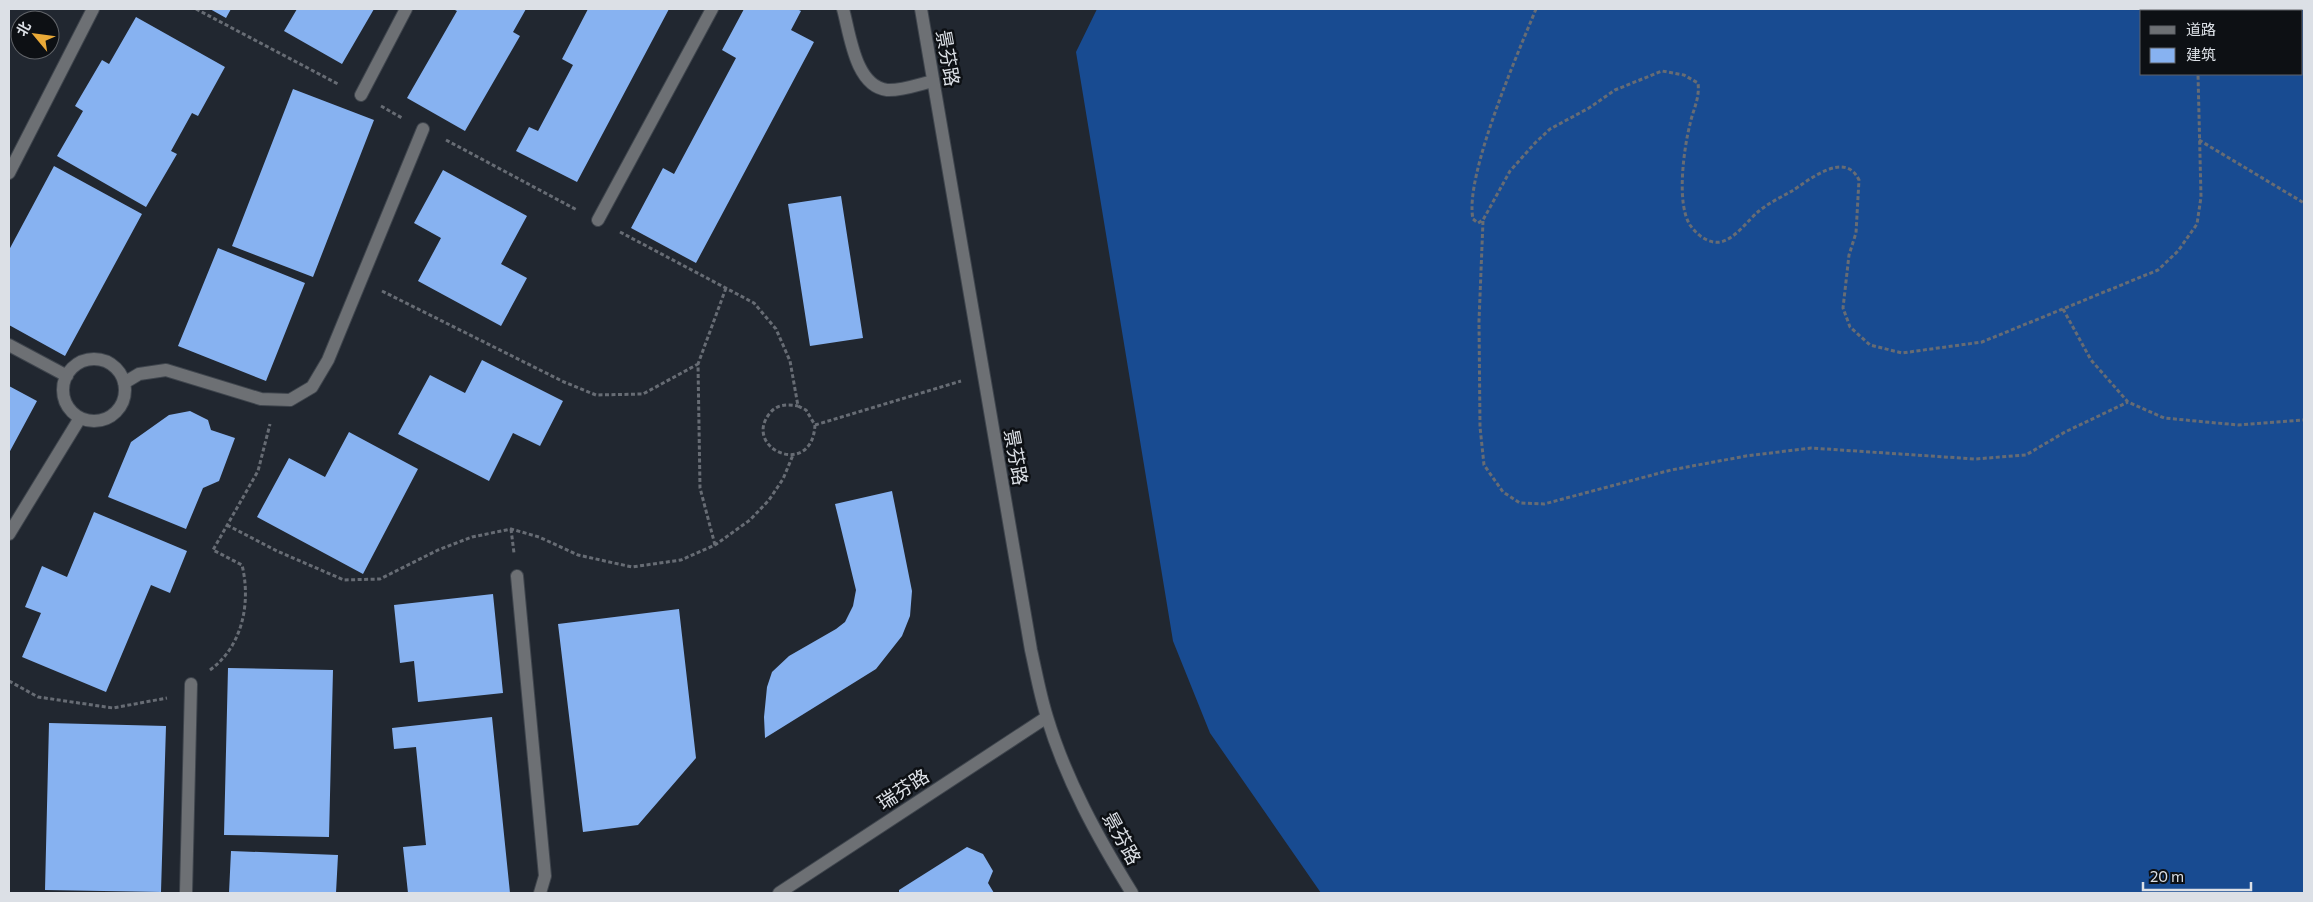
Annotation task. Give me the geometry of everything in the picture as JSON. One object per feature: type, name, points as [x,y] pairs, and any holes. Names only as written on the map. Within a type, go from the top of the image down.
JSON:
[{"type":"street","points":[[9,173],[93,9]]},
{"type":"street","points":[[361,95],[406,9]]},
{"type":"street","points":[[598,220],[712,9]]},
{"type":"street","points":[[843,9],[861,69],[874,86],[888,90],[933,81]]},
{"type":"street","name":"景芬路","points":[[921,9],[1022,603],[1047,717],[1072,784],[1103,846],[1132,893]]},
{"type":"street","points":[[124,383],[140,374],[166,370],[261,399],[290,400],[312,387],[328,360],[423,129]]},
{"type":"street","points":[[9,345],[67,376]]},
{"type":"street","points":[[93,359],[104,360],[113,366],[120,373],[124,383],[122,403],[109,418],[89,421],[80,418],[72,412],[64,394],[64,384],[73,367],[93,359]]},
{"type":"street","points":[[9,534],[80,418]]},
{"type":"street","points":[[517,576],[545,876],[540,893]]},
{"type":"street","points":[[186,893],[191,684]]},
{"type":"street","name":"瑞芬路","points":[[779,893],[1047,717]]},
{"type":"path","points":[[196,9],[754,303],[776,329],[790,361],[798,406]]},
{"type":"path","points":[[1483,220],[1478,223],[1474,219],[1471,208],[1478,169],[1495,116],[1536,9]]},
{"type":"path","points":[[2128,402],[2065,432],[2026,454],[1975,459],[1811,448],[1746,456],[1671,470],[1544,504],[1520,503],[1503,492],[1484,465],[1480,427],[1479,321],[1483,220],[1510,171],[1550,129],[1589,108],[1615,90],[1662,71],[1684,76],[1698,83],[1699,93],[1689,126],[1684,162],[1682,206],[1690,224],[1702,238],[1712,242],[1723,241],[1742,228],[1760,211],[1828,169],[1850,168],[1859,180],[1856,233],[1850,255],[1843,308],[1850,327],[1870,345],[1902,353],[1982,342],[2158,270],[2178,251],[2197,224],[2202,197],[2198,75]]},
{"type":"path","points":[[2199,140],[2304,204]]},
{"type":"path","points":[[362,280],[564,382],[596,395],[643,394],[698,364]]},
{"type":"path","points":[[715,544],[700,488],[698,364],[726,288]]},
{"type":"path","points":[[2064,309],[2091,360],[2128,402],[2164,418],[2238,425],[2304,420]]},
{"type":"path","points":[[815,425],[983,374]]},
{"type":"path","points":[[9,681],[38,697],[113,708],[162,700],[191,684],[218,664],[236,638],[244,614],[247,586],[242,565],[213,550],[258,471],[277,400]]},
{"type":"path","points":[[790,404],[798,406],[806,410],[815,425],[812,441],[800,453],[784,455],[770,447],[765,440],[764,424],[773,409],[790,404]]},
{"type":"path","points":[[227,525],[277,551],[344,580],[380,579],[463,541],[511,529],[539,537],[578,555],[632,566],[681,560],[715,544],[750,520],[769,500],[784,479],[793,455]]},
{"type":"shaded area","points":[[1097,9],[2304,9],[2304,893],[1321,893],[1210,733],[1173,641],[1076,52]]},
{"type":"building","points":[[210,9],[231,9],[226,18]]},
{"type":"building","points":[[297,9],[374,9],[342,64],[284,31]]},
{"type":"building","points":[[453,9],[526,9],[513,32],[520,36],[465,131],[407,98],[457,11]]},
{"type":"building","points":[[588,9],[669,9],[577,182],[516,151],[529,127],[538,131],[573,65],[562,59]]},
{"type":"building","points":[[744,9],[797,9],[801,11],[791,30],[814,42],[696,263],[631,228],[663,168],[674,174],[736,58],[722,50]]},
{"type":"building","points":[[136,17],[225,67],[198,116],[192,113],[171,151],[177,154],[146,207],[57,156],[83,111],[75,106],[102,60],[109,64]]},
{"type":"building","points":[[293,89],[374,120],[313,277],[232,246]]},
{"type":"building","points":[[54,166],[142,214],[65,356],[9,325],[9,250]]},
{"type":"building","points":[[443,170],[527,216],[501,264],[527,278],[501,326],[418,281],[441,238],[414,223]]},
{"type":"building","points":[[841,196],[863,338],[810,346],[788,204]]},
{"type":"building","points":[[218,248],[305,283],[266,381],[178,346]]},
{"type":"building","points":[[482,360],[563,401],[540,446],[513,433],[489,481],[398,434],[430,375],[465,393]]},
{"type":"building","points":[[9,386],[37,401],[9,453]]},
{"type":"building","points":[[190,411],[208,420],[211,430],[235,438],[219,481],[203,488],[186,529],[108,497],[131,442],[169,415]]},
{"type":"building","points":[[349,432],[418,469],[363,574],[257,517],[289,458],[325,477]]},
{"type":"building","points":[[892,491],[912,591],[910,616],[902,636],[876,669],[765,738],[764,717],[767,687],[772,672],[789,656],[845,622],[853,606],[856,590],[835,504]]},
{"type":"building","points":[[94,512],[187,551],[170,593],[151,585],[106,692],[22,657],[41,613],[25,607],[42,566],[67,577]]},
{"type":"building","points":[[493,594],[503,693],[418,702],[414,661],[400,663],[394,605]]},
{"type":"building","points":[[679,609],[696,758],[638,825],[583,832],[558,624]]},
{"type":"building","points":[[228,668],[333,670],[329,837],[224,835]]},
{"type":"building","points":[[492,717],[510,893],[408,893],[403,847],[426,845],[416,747],[394,749],[392,728]]},
{"type":"building","points":[[49,723],[166,726],[161,892],[45,890]]},
{"type":"building","points":[[967,847],[983,854],[993,871],[988,883],[994,893],[899,893],[899,890]]},
{"type":"building","points":[[231,851],[338,855],[336,893],[229,893]]}]
